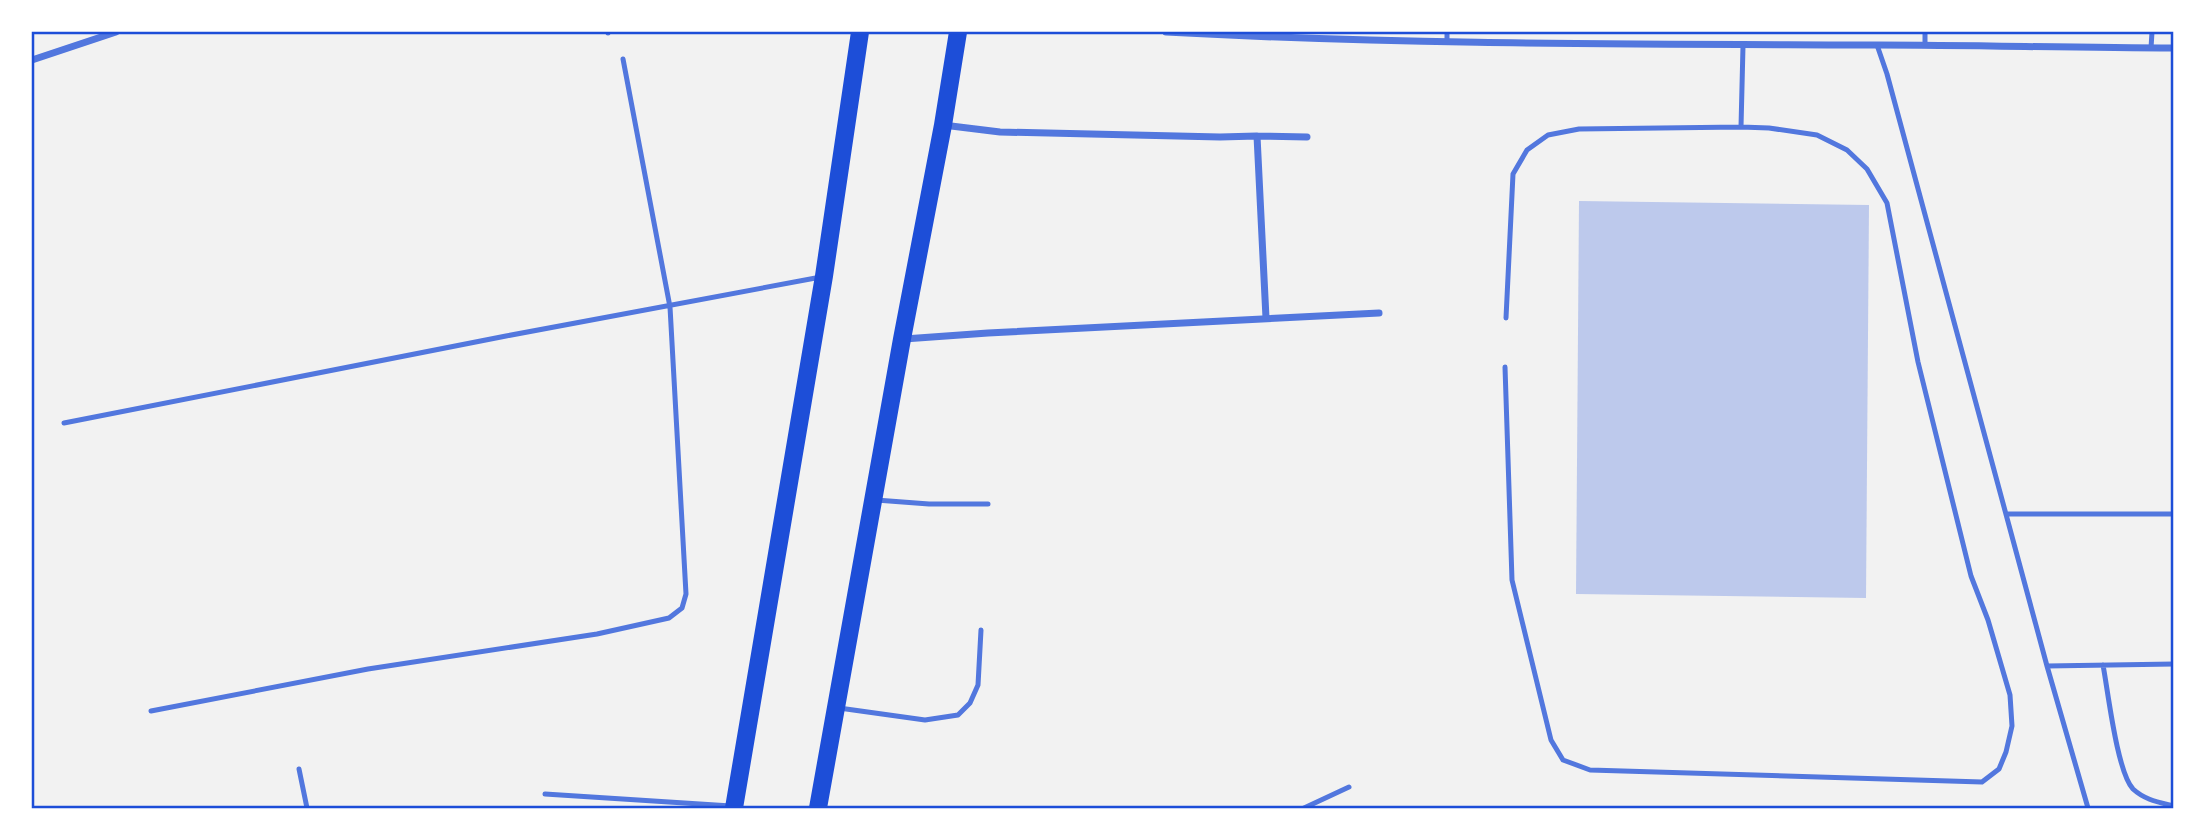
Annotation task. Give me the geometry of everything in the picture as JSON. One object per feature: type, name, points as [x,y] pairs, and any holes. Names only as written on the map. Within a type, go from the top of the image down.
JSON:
[{"type":"main road","points":[[734,807],[824,276],[860,32]]},
{"type":"main road","points":[[818,808],[958,32]]},
{"type":"street","points":[[32,60],[116,32]]},
{"type":"street","points":[[1166,32],[1294,39],[1447,42],[2174,48]]},
{"type":"street","points":[[943,125],[1000,132],[1220,137],[1307,136]]},
{"type":"street","points":[[1257,136],[1266,318]]},
{"type":"street","points":[[902,339],[988,332],[1379,313]]},
{"type":"lane","points":[[1447,32],[1447,42]]},
{"type":"lane","points":[[1925,32],[1925,45]]},
{"type":"lane","points":[[2151,48],[2152,32]]},
{"type":"lane","points":[[1877,45],[2088,808]]},
{"type":"lane","points":[[1741,127],[1743,46]]},
{"type":"lane","points":[[151,711],[368,669],[597,634],[669,618],[682,608],[686,594],[670,307],[623,59]]},
{"type":"lane","points":[[1505,368],[1512,580],[1551,740],[1563,760],[1590,770],[1982,782],[1999,769],[2012,726],[2010,695],[1968,563],[1918,362],[1888,203],[1867,169],[1847,150],[1816,135],[1769,128],[1578,129],[1548,135],[1527,150],[1513,174],[1506,318]]},
{"type":"lane","points":[[64,423],[824,276]]},
{"type":"lane","points":[[874,500],[988,504]]},
{"type":"lane","points":[[2006,514],[2174,514]]},
{"type":"lane","points":[[836,708],[925,720],[958,715],[970,703],[978,685],[981,629]]},
{"type":"lane","points":[[2047,666],[2174,664]]},
{"type":"lane","points":[[2104,665],[2122,765],[2131,787],[2147,800],[2174,806]]},
{"type":"lane","points":[[299,769],[307,808]]},
{"type":"lane","points":[[1304,808],[1349,787]]},
{"type":"lane","points":[[545,794],[734,807]]},
{"type":"building","points":[[1579,201],[1869,205],[1866,598],[1576,594]]}]
